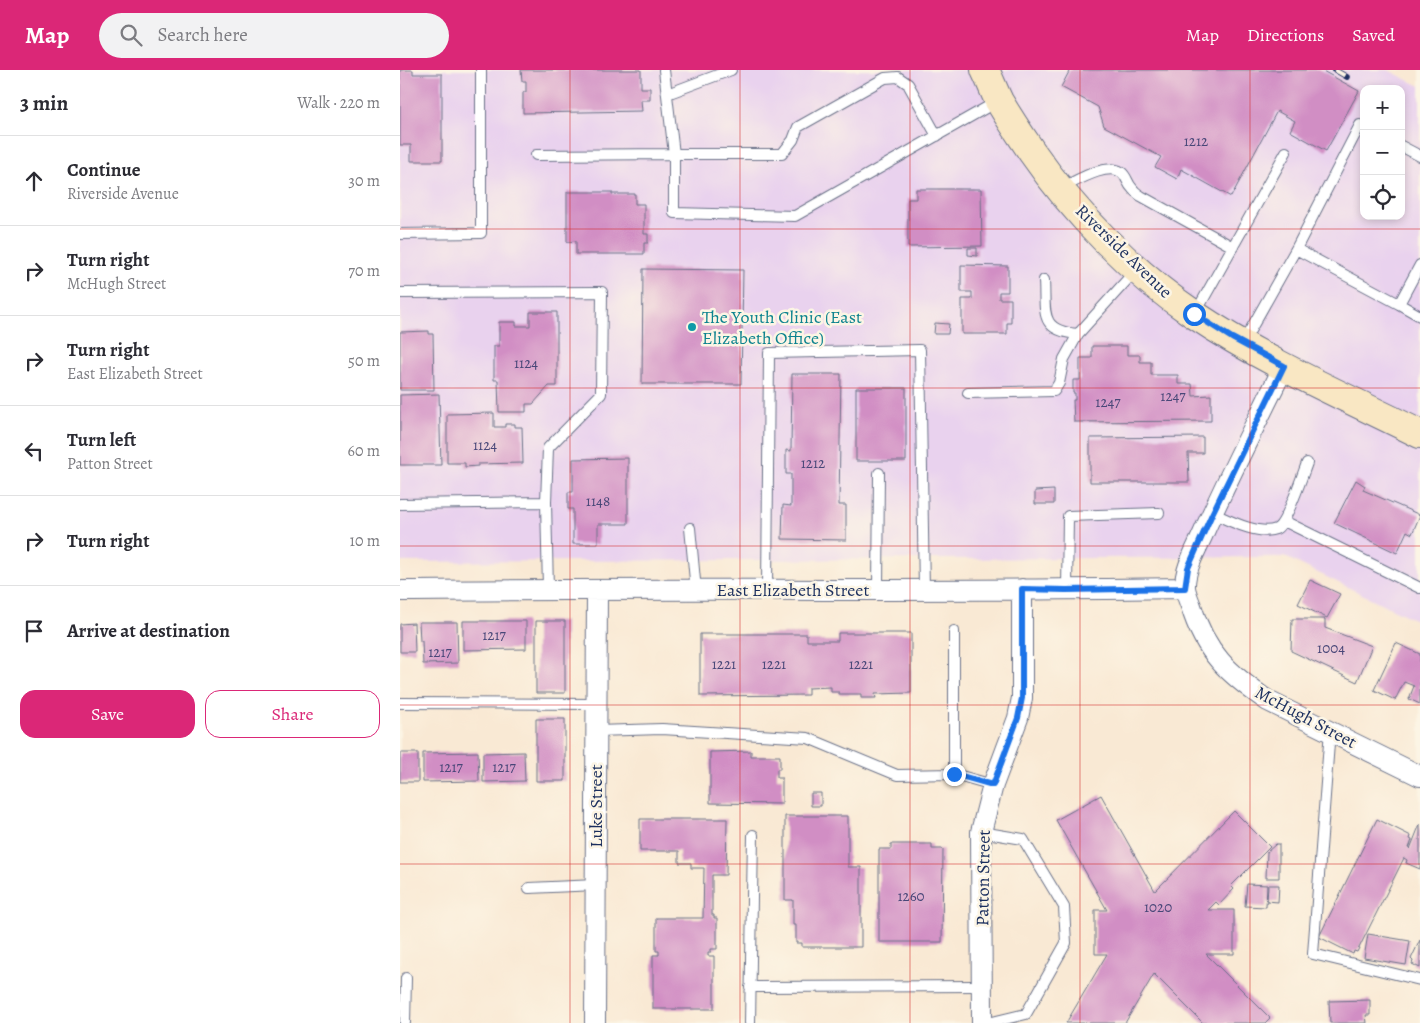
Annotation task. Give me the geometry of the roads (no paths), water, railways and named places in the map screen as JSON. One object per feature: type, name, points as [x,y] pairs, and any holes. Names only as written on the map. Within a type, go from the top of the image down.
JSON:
[{"type":"main road","name":"Riverside Avenue","points":[[989,71],[999,101],[1033,153],[1060,189],[1094,228],[1165,293],[1242,344],[1420,434]]},
{"type":"street","name":"McHugh Street","points":[[1284,366],[1212,514],[1188,568],[1185,588],[1195,621],[1209,648],[1226,668],[1245,685],[1268,701],[1420,776]]},
{"type":"street","name":"East Elizabeth Street","points":[[400,591],[548,589],[696,591],[1066,590],[1185,588]]},
{"type":"street","name":"Patton Street","points":[[982,1023],[981,832],[993,785],[1018,718],[1022,698],[1022,589]]},
{"type":"street","name":"Luke Street","points":[[595,1023],[597,590]]},
{"type":"lane","points":[[400,234],[481,233],[481,70]]},
{"type":"lane","points":[[664,70],[674,154],[674,213],[795,216],[999,101]]},
{"type":"lane","points":[[667,94],[731,70]]},
{"type":"lane","points":[[536,155],[782,154],[793,140],[798,127],[885,78],[898,77],[908,84],[937,136]]},
{"type":"lane","points":[[1242,344],[1296,249],[1360,124]]},
{"type":"lane","points":[[1405,148],[1420,156]]},
{"type":"lane","points":[[1194,314],[1286,152]]},
{"type":"lane","points":[[1060,189],[1100,170],[1119,170],[1126,177],[1132,189],[1141,196],[1233,247]]},
{"type":"lane","points":[[1296,249],[1420,316]]},
{"type":"lane","points":[[1399,304],[1420,265]]},
{"type":"lane","points":[[968,393],[1054,391],[1059,383],[1064,359],[1078,334],[1137,269]]},
{"type":"lane","points":[[1044,280],[1046,319],[1050,326],[1067,333],[1078,334]]},
{"type":"lane","points":[[400,293],[602,292],[601,394],[548,448],[546,502],[548,589]]},
{"type":"lane","points":[[768,590],[769,352],[920,350],[924,590]]},
{"type":"lane","points":[[1212,514],[1260,531],[1276,529],[1284,521],[1307,463]]},
{"type":"lane","points":[[878,590],[879,473]]},
{"type":"lane","points":[[400,504],[546,502]]},
{"type":"lane","points":[[1066,590],[1068,516],[1159,514]]},
{"type":"lane","points":[[1284,521],[1420,588]]},
{"type":"lane","points":[[690,528],[696,591]]},
{"type":"lane","points":[[954,631],[954,774]]},
{"type":"lane","points":[[400,703],[596,704]]},
{"type":"lane","points":[[596,731],[662,729],[808,738],[897,775],[954,774],[993,785]]},
{"type":"lane","points":[[1330,730],[1312,954],[1420,980]]},
{"type":"lane","points":[[981,832],[1023,839],[1064,908],[1066,943],[1026,1014],[988,1023]]},
{"type":"lane","points":[[750,1023],[753,835]]},
{"type":"lane","points":[[529,888],[596,885]]},
{"type":"lane","points":[[405,1023],[406,978]]},
{"type":"lane","points":[[750,987],[982,986]]},
{"type":"railway","points":[[1335,70],[1347,77]]},
{"type":"place","name":"The Youth Clinic (East Elizabeth Office)","points":[[692,327]]}]
